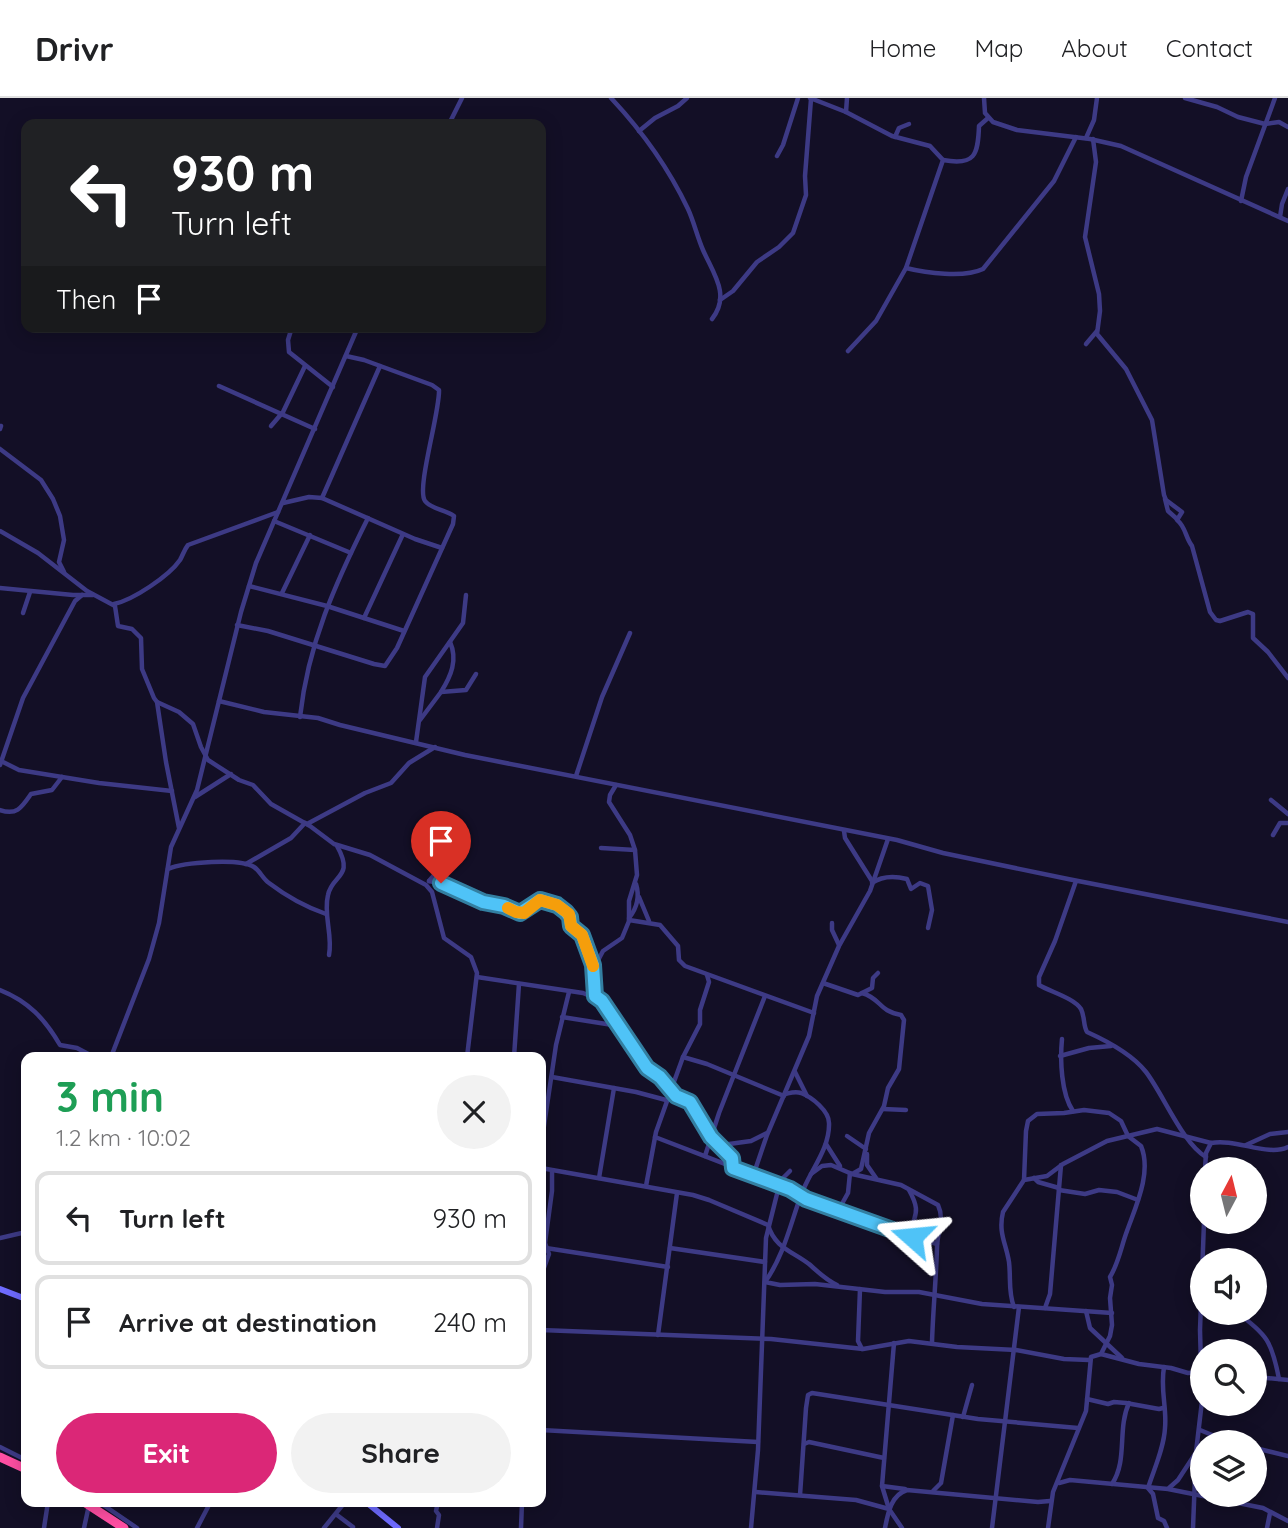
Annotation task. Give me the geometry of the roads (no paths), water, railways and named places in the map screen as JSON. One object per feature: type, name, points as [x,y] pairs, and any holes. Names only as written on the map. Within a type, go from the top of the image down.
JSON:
[{"type":"highway","points":[[0,1457],[21,1467]]},
{"type":"highway","points":[[97,1507],[124,1528]]},
{"type":"street","points":[[452,119],[462,98]]},
{"type":"street","points":[[611,98],[657,156],[684,201],[721,289],[717,312],[712,319]]},
{"type":"street","points":[[639,132],[655,118],[687,98]]},
{"type":"street","points":[[777,156],[798,98]]},
{"type":"street","points":[[720,300],[733,291],[757,262],[779,247],[793,233],[806,195],[804,176],[811,98],[895,137],[930,146],[943,160],[959,163],[970,158],[979,143],[979,126],[988,118]]},
{"type":"street","points":[[846,112],[847,98]]},
{"type":"street","points":[[984,98],[985,113],[993,122],[1017,130],[1093,139],[1121,146],[1288,220]]},
{"type":"street","points":[[1086,138],[1094,120],[1097,98]]},
{"type":"street","points":[[1185,98],[1217,107],[1238,117],[1265,124],[1279,122],[1288,127]]},
{"type":"street","points":[[1241,201],[1246,177],[1275,98]]},
{"type":"street","points":[[895,137],[899,128],[909,124]]},
{"type":"street","points":[[906,268],[936,275],[971,272],[983,268],[1054,181],[1076,137]]},
{"type":"street","points":[[1093,139],[1096,162],[1085,237],[1099,294],[1097,331],[1100,339],[1127,370],[1152,420],[1168,511],[1183,526],[1192,546],[1211,615],[1222,621],[1248,612],[1253,614],[1254,638],[1288,678]]},
{"type":"street","points":[[849,351],[876,321],[906,268],[943,160]]},
{"type":"street","points":[[1280,217],[1288,189]]},
{"type":"street","points":[[1271,214],[1282,205]]},
{"type":"street","points":[[1086,344],[1097,331]]},
{"type":"street","points":[[290,333],[289,352],[333,387]]},
{"type":"street","points":[[113,1052],[149,959],[159,923],[171,846],[195,797],[248,586],[264,541],[356,333]]},
{"type":"street","points":[[237,625],[268,631],[382,666],[390,660],[442,548],[454,516],[425,501],[422,491],[438,411],[439,390],[432,385],[346,356]]},
{"type":"street","points":[[271,426],[283,412],[305,366]]},
{"type":"street","points":[[322,498],[380,366]]},
{"type":"street","points":[[219,386],[283,412],[315,429]]},
{"type":"street","points":[[0,449],[41,480],[53,499],[60,516],[64,540],[60,566],[67,576]]},
{"type":"street","points":[[283,503],[312,496],[322,498],[442,548]]},
{"type":"street","points":[[1165,499],[1182,511],[1177,519]]},
{"type":"street","points":[[0,531],[38,553],[93,594],[114,604],[128,601],[141,593],[181,558],[187,545],[279,511]]},
{"type":"street","points":[[300,717],[309,658],[327,606],[368,518]]},
{"type":"street","points":[[274,521],[351,553]]},
{"type":"street","points":[[364,618],[403,534]]},
{"type":"street","points":[[282,593],[310,535]]},
{"type":"street","points":[[248,586],[282,593],[404,631]]},
{"type":"street","points":[[0,588],[82,596],[93,594]]},
{"type":"street","points":[[23,613],[30,592]]},
{"type":"street","points":[[416,742],[425,677],[463,623],[466,595]]},
{"type":"street","points":[[82,596],[75,601],[23,698],[0,762],[19,770],[172,791]]},
{"type":"street","points":[[114,604],[118,626],[132,629],[141,638],[143,676],[157,702],[179,828]]},
{"type":"street","points":[[576,776],[603,697],[630,633]]},
{"type":"street","points":[[420,721],[441,692],[454,663],[454,651],[450,642]]},
{"type":"street","points":[[441,692],[466,690],[476,674]]},
{"type":"street","points":[[219,701],[318,718],[454,752],[888,839],[1076,881],[1288,922]]},
{"type":"street","points":[[157,702],[179,712],[193,724],[204,755],[212,764],[253,785],[277,808],[337,845],[370,855],[427,883],[448,885],[483,902],[504,906],[520,913],[539,900],[557,905],[569,914],[571,926],[582,935],[592,959],[595,996]]},
{"type":"street","points":[[245,864],[291,838],[306,824],[391,783],[409,763],[435,746]]},
{"type":"street","points":[[195,797],[231,774]]},
{"type":"street","points":[[0,810],[10,813],[20,810],[31,794],[52,790],[62,777]]},
{"type":"street","points":[[616,785],[609,802],[630,835],[635,850],[638,897],[649,922]]},
{"type":"street","points":[[1271,800],[1288,814]]},
{"type":"street","points":[[1273,835],[1279,824],[1288,823]]},
{"type":"street","points":[[844,831],[845,838],[872,882]]},
{"type":"street","points":[[753,1176],[767,1133],[809,1036],[815,1003],[823,983],[839,946],[866,899],[888,839]]},
{"type":"street","points":[[427,883],[453,853],[458,840]]},
{"type":"street","points":[[329,955],[329,891],[343,870],[343,858],[337,845]]},
{"type":"street","points":[[601,848],[635,850]]},
{"type":"street","points":[[167,869],[176,865],[198,863],[245,864],[256,869],[268,883],[307,908],[327,914]]},
{"type":"street","points":[[872,882],[894,877],[907,879],[911,889],[920,883],[928,886],[932,910],[928,928]]},
{"type":"street","points":[[1076,881],[1038,984],[1078,1005],[1085,1030],[1142,1067],[1199,1153],[1206,1157],[1212,1143]]},
{"type":"street","points":[[427,883],[432,892],[444,938],[471,957],[477,977],[468,1052]]},
{"type":"street","points":[[629,919],[629,901],[636,883]]},
{"type":"street","points":[[594,970],[602,953],[622,938],[638,897]]},
{"type":"street","points":[[629,919],[660,925],[678,946],[681,963],[814,1013]]},
{"type":"street","points":[[832,923],[839,946]]},
{"type":"street","points":[[823,983],[853,994],[862,993],[872,988],[873,978],[878,973]]},
{"type":"street","points":[[646,1186],[655,1137],[666,1100],[683,1056],[700,1024],[700,1010],[709,982],[706,974]]},
{"type":"street","points":[[477,977],[595,996],[602,1001],[629,1045],[647,1068],[660,1077],[671,1091],[690,1102],[711,1137],[732,1158],[733,1168]]},
{"type":"street","points":[[514,1052],[519,984]]},
{"type":"street","points":[[0,990],[32,1008],[52,1030],[60,1045],[85,1052]]},
{"type":"street","points":[[546,1115],[562,1017],[569,992]]},
{"type":"street","points":[[851,1173],[861,1169],[869,1133],[883,1109],[888,1088],[900,1069],[904,1018],[885,1011],[873,997],[862,993]]},
{"type":"street","points":[[705,1156],[765,996]]},
{"type":"street","points":[[562,1017],[619,1026]]},
{"type":"street","points":[[1062,1039],[1060,1055],[1068,1101],[1073,1111]]},
{"type":"street","points":[[1060,1055],[1112,1046]]},
{"type":"street","points":[[683,1056],[784,1095],[797,1092],[807,1096],[828,1115],[830,1123],[826,1143],[800,1196],[783,1249],[765,1282]]},
{"type":"street","points":[[795,1072],[807,1096]]},
{"type":"street","points":[[552,1077],[666,1100]]},
{"type":"street","points":[[599,1178],[614,1088]]},
{"type":"street","points":[[883,1109],[906,1110]]},
{"type":"street","points":[[992,1528],[1016,1350],[1017,1307],[1009,1296],[1010,1269],[1001,1240],[1001,1218],[1024,1180],[1028,1121],[1037,1114],[1084,1110],[1112,1114],[1121,1121],[1128,1136],[1139,1143],[1143,1152],[1143,1175],[1138,1200],[1117,1264],[1110,1277],[1110,1336],[1101,1354]]},
{"type":"street","points":[[1024,1180],[1047,1176],[1094,1147],[1157,1129],[1212,1143],[1228,1142],[1279,1150],[1288,1147]]},
{"type":"street","points":[[1246,1145],[1270,1134],[1288,1132]]},
{"type":"street","points":[[721,1145],[751,1141],[767,1133]]},
{"type":"street","points":[[847,1136],[866,1150],[867,1165],[877,1179]]},
{"type":"street","points":[[655,1137],[800,1196],[937,1244]]},
{"type":"street","points":[[826,1143],[842,1170]]},
{"type":"street","points":[[811,1174],[827,1165],[896,1183],[938,1205],[942,1220],[937,1244],[932,1342]]},
{"type":"street","points":[[1044,1309],[1050,1294],[1061,1165]]},
{"type":"street","points":[[546,1169],[646,1186],[709,1200],[768,1225]]},
{"type":"street","points":[[546,1236],[552,1171]]},
{"type":"street","points":[[751,1528],[756,1492],[768,1225],[783,1178],[790,1171]]},
{"type":"street","points":[[839,1209],[848,1194],[851,1173]]},
{"type":"street","points":[[1034,1178],[1059,1189],[1085,1194],[1099,1190],[1117,1192],[1138,1200]]},
{"type":"street","points":[[909,1189],[917,1210],[912,1237]]},
{"type":"street","points":[[658,1335],[677,1193]]},
{"type":"street","points":[[768,1225],[771,1236],[783,1249],[841,1287]]},
{"type":"street","points":[[0,1238],[21,1233]]},
{"type":"street","points":[[546,1263],[546,1248],[668,1267]]},
{"type":"street","points":[[670,1248],[765,1262]]},
{"type":"street","points":[[765,1282],[780,1285],[815,1284],[885,1292],[919,1292],[982,1304],[1112,1313]]},
{"type":"street","points":[[860,1288],[858,1341],[863,1349]]},
{"type":"street","points":[[0,1289],[21,1297]]},
{"type":"street","points":[[1086,1311],[1088,1326],[1124,1360]]},
{"type":"street","points":[[1255,1325],[1270,1346],[1279,1379]]},
{"type":"street","points":[[546,1329],[762,1339],[863,1349],[909,1340],[1089,1360]]},
{"type":"street","points":[[894,1343],[882,1486],[889,1509],[902,1528]]},
{"type":"street","points":[[1048,1528],[1050,1501],[1086,1411],[1090,1389],[1089,1360],[1095,1354],[1101,1354],[1190,1373]]},
{"type":"street","points":[[1148,1488],[1164,1438],[1166,1414],[1161,1391],[1164,1367]]},
{"type":"street","points":[[1267,1378],[1288,1380]]},
{"type":"street","points":[[963,1416],[972,1385]]},
{"type":"street","points":[[800,1496],[806,1411],[810,1394],[953,1415],[1078,1428]]},
{"type":"street","points":[[1087,1399],[1108,1404],[1129,1403],[1163,1408]]},
{"type":"street","points":[[1112,1484],[1120,1467],[1119,1458],[1124,1443],[1123,1423],[1129,1403]]},
{"type":"street","points":[[948,1493],[941,1483],[953,1415]]},
{"type":"street","points":[[1200,1416],[1200,1430]]},
{"type":"street","points":[[546,1430],[758,1443]]},
{"type":"street","points":[[804,1444],[809,1442],[884,1458]]},
{"type":"street","points":[[0,1447],[21,1458]]},
{"type":"street","points":[[1267,1451],[1288,1456]]},
{"type":"street","points":[[1168,1489],[1178,1480],[1190,1461]]},
{"type":"street","points":[[1058,1484],[1070,1480],[1168,1489],[1190,1494]]},
{"type":"street","points":[[932,1491],[941,1483]]},
{"type":"street","points":[[882,1486],[1044,1503],[1050,1501]]},
{"type":"street","points":[[1148,1488],[1153,1494],[1158,1518],[1167,1528]]},
{"type":"street","points":[[885,1528],[889,1509],[899,1493],[907,1490]]},
{"type":"street","points":[[756,1492],[856,1500],[889,1509]]},
{"type":"street","points":[[44,1528],[47,1507]]},
{"type":"street","points":[[84,1528],[90,1507]]},
{"type":"street","points":[[100,1507],[137,1528]]},
{"type":"street","points":[[197,1528],[208,1507]]},
{"type":"street","points":[[324,1528],[342,1507]]},
{"type":"street","points":[[372,1507],[398,1528]]},
{"type":"street","points":[[437,1507],[437,1528]]},
{"type":"street","points":[[521,1528],[522,1507]]},
{"type":"street","points":[[1193,1528],[1194,1507]]},
{"type":"street","points":[[1258,1507],[1288,1521]]},
{"type":"street","points":[[1267,1528],[1270,1513]]},
{"type":"street","points":[[337,1515],[353,1527]]}]
